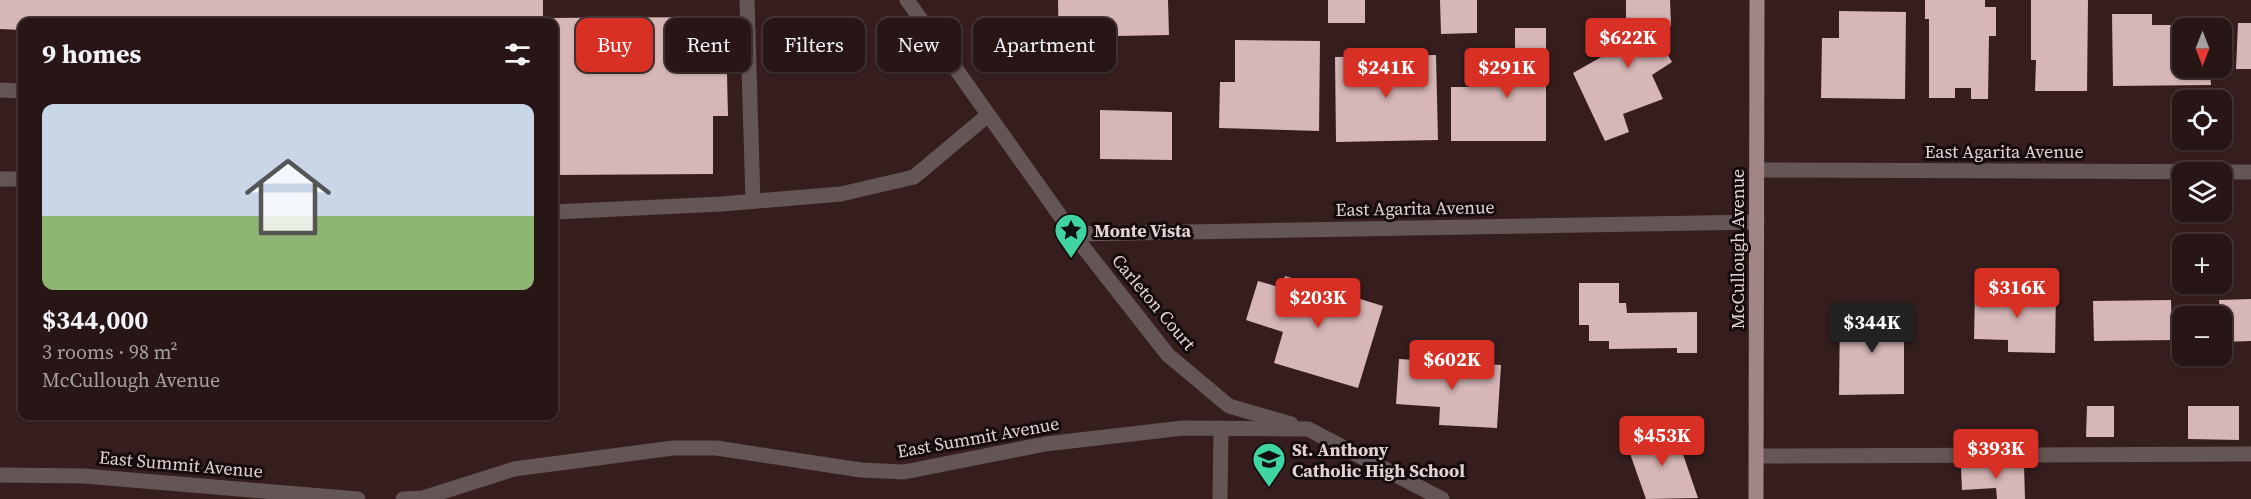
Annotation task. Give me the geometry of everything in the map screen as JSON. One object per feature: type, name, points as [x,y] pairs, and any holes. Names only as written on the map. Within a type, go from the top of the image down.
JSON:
[{"type":"main road","name":"McCullough Avenue","points":[[1756,499],[1757,0]]},
{"type":"street","points":[[747,0],[753,201]]},
{"type":"street","name":"Carleton Court","points":[[907,0],[1073,234],[1168,356],[1229,406],[1308,429]]},
{"type":"street","points":[[0,90],[18,91]]},
{"type":"street","points":[[558,212],[841,194],[914,177],[988,115]]},
{"type":"street","name":"East Agarita Avenue","points":[[1757,170],[2251,172]]},
{"type":"street","points":[[0,179],[18,179]]},
{"type":"street","name":"East Agarita Avenue","points":[[1073,234],[1757,222]]},
{"type":"street","name":"East Summit Avenue","points":[[403,499],[423,498],[514,469],[673,448],[716,448],[861,470],[904,472],[1045,444],[1183,428],[1221,428],[1308,429],[1442,499]]},
{"type":"street","points":[[1220,499],[1221,428]]},
{"type":"street","points":[[1756,456],[2251,454]]},
{"type":"street","name":"East Summit Avenue","points":[[0,475],[84,476],[358,499]]},
{"type":"building","points":[[0,0],[543,0],[543,18],[18,18],[18,30],[0,29]]},
{"type":"building","points":[[1058,0],[1168,0],[1169,35],[1117,36],[1116,54],[1116,18],[1058,18]]},
{"type":"building","points":[[1328,0],[1365,0],[1365,23],[1328,23]]},
{"type":"building","points":[[1440,0],[1477,0],[1477,33],[1441,34]]},
{"type":"building","points":[[1626,0],[1670,0],[1671,26],[1659,25],[1659,40],[1672,62],[1652,75],[1663,99],[1623,114],[1629,132],[1605,141],[1573,73],[1626,43]]},
{"type":"building","points":[[1925,0],[1985,0],[1985,7],[1996,7],[1996,36],[1989,36],[1988,99],[1971,99],[1971,88],[1955,88],[1955,98],[1929,98],[1929,19],[1925,19]]},
{"type":"building","points":[[2031,0],[2088,0],[2087,91],[2035,91],[2036,60],[2031,60]]},
{"type":"building","points":[[1839,11],[1906,12],[1905,99],[1821,98],[1822,38],[1839,38]]},
{"type":"building","points":[[2112,14],[2152,14],[2152,25],[2172,25],[2172,78],[2211,78],[2211,85],[2113,86]]},
{"type":"building","points":[[713,17],[665,18],[665,72],[727,74],[728,116],[713,116],[713,174],[558,175],[558,18],[543,18]]},
{"type":"building","points":[[2238,23],[2251,23],[2251,69],[2236,69]]},
{"type":"building","points":[[1515,28],[1546,28],[1546,141],[1451,141],[1451,87],[1515,87]]},
{"type":"building","points":[[1235,40],[1320,41],[1319,131],[1219,128],[1220,82],[1235,82]]},
{"type":"building","points":[[1436,55],[1438,140],[1336,142],[1335,57]]},
{"type":"building","points":[[1100,110],[1172,112],[1172,160],[1100,159]]},
{"type":"building","points":[[1285,276],[1383,306],[1358,388],[1274,363],[1283,332],[1246,320],[1258,281],[1282,288]]},
{"type":"building","points":[[1579,283],[1619,283],[1619,303],[1626,303],[1627,313],[1697,312],[1697,353],[1677,353],[1677,348],[1609,349],[1609,341],[1589,341],[1589,325],[1579,325]]},
{"type":"building","points":[[1975,289],[2056,290],[2055,353],[2008,352],[2008,340],[1974,339]]},
{"type":"building","points":[[2251,299],[2251,341],[2232,342],[2232,306],[2219,306],[2219,300]]},
{"type":"building","points":[[2171,300],[2172,340],[2094,341],[2093,301]]},
{"type":"building","points":[[1840,313],[1904,313],[1904,394],[1839,395]]},
{"type":"building","points":[[1399,359],[1501,365],[1497,428],[1439,425],[1440,407],[1396,404]]},
{"type":"building","points":[[2087,406],[2114,406],[2114,437],[2086,437]]},
{"type":"building","points":[[2188,406],[2239,406],[2239,440],[2188,439]]},
{"type":"building","points":[[1674,428],[1698,498],[1646,499],[1627,445]]},
{"type":"building","points":[[2024,465],[2025,499],[1997,499],[1996,488],[1962,490],[1961,467]]},
{"type":"place","name":"Monte Vista","points":[[1071,259]]},
{"type":"place","name":"St. Anthony Catholic High School","points":[[1269,488]]}]
